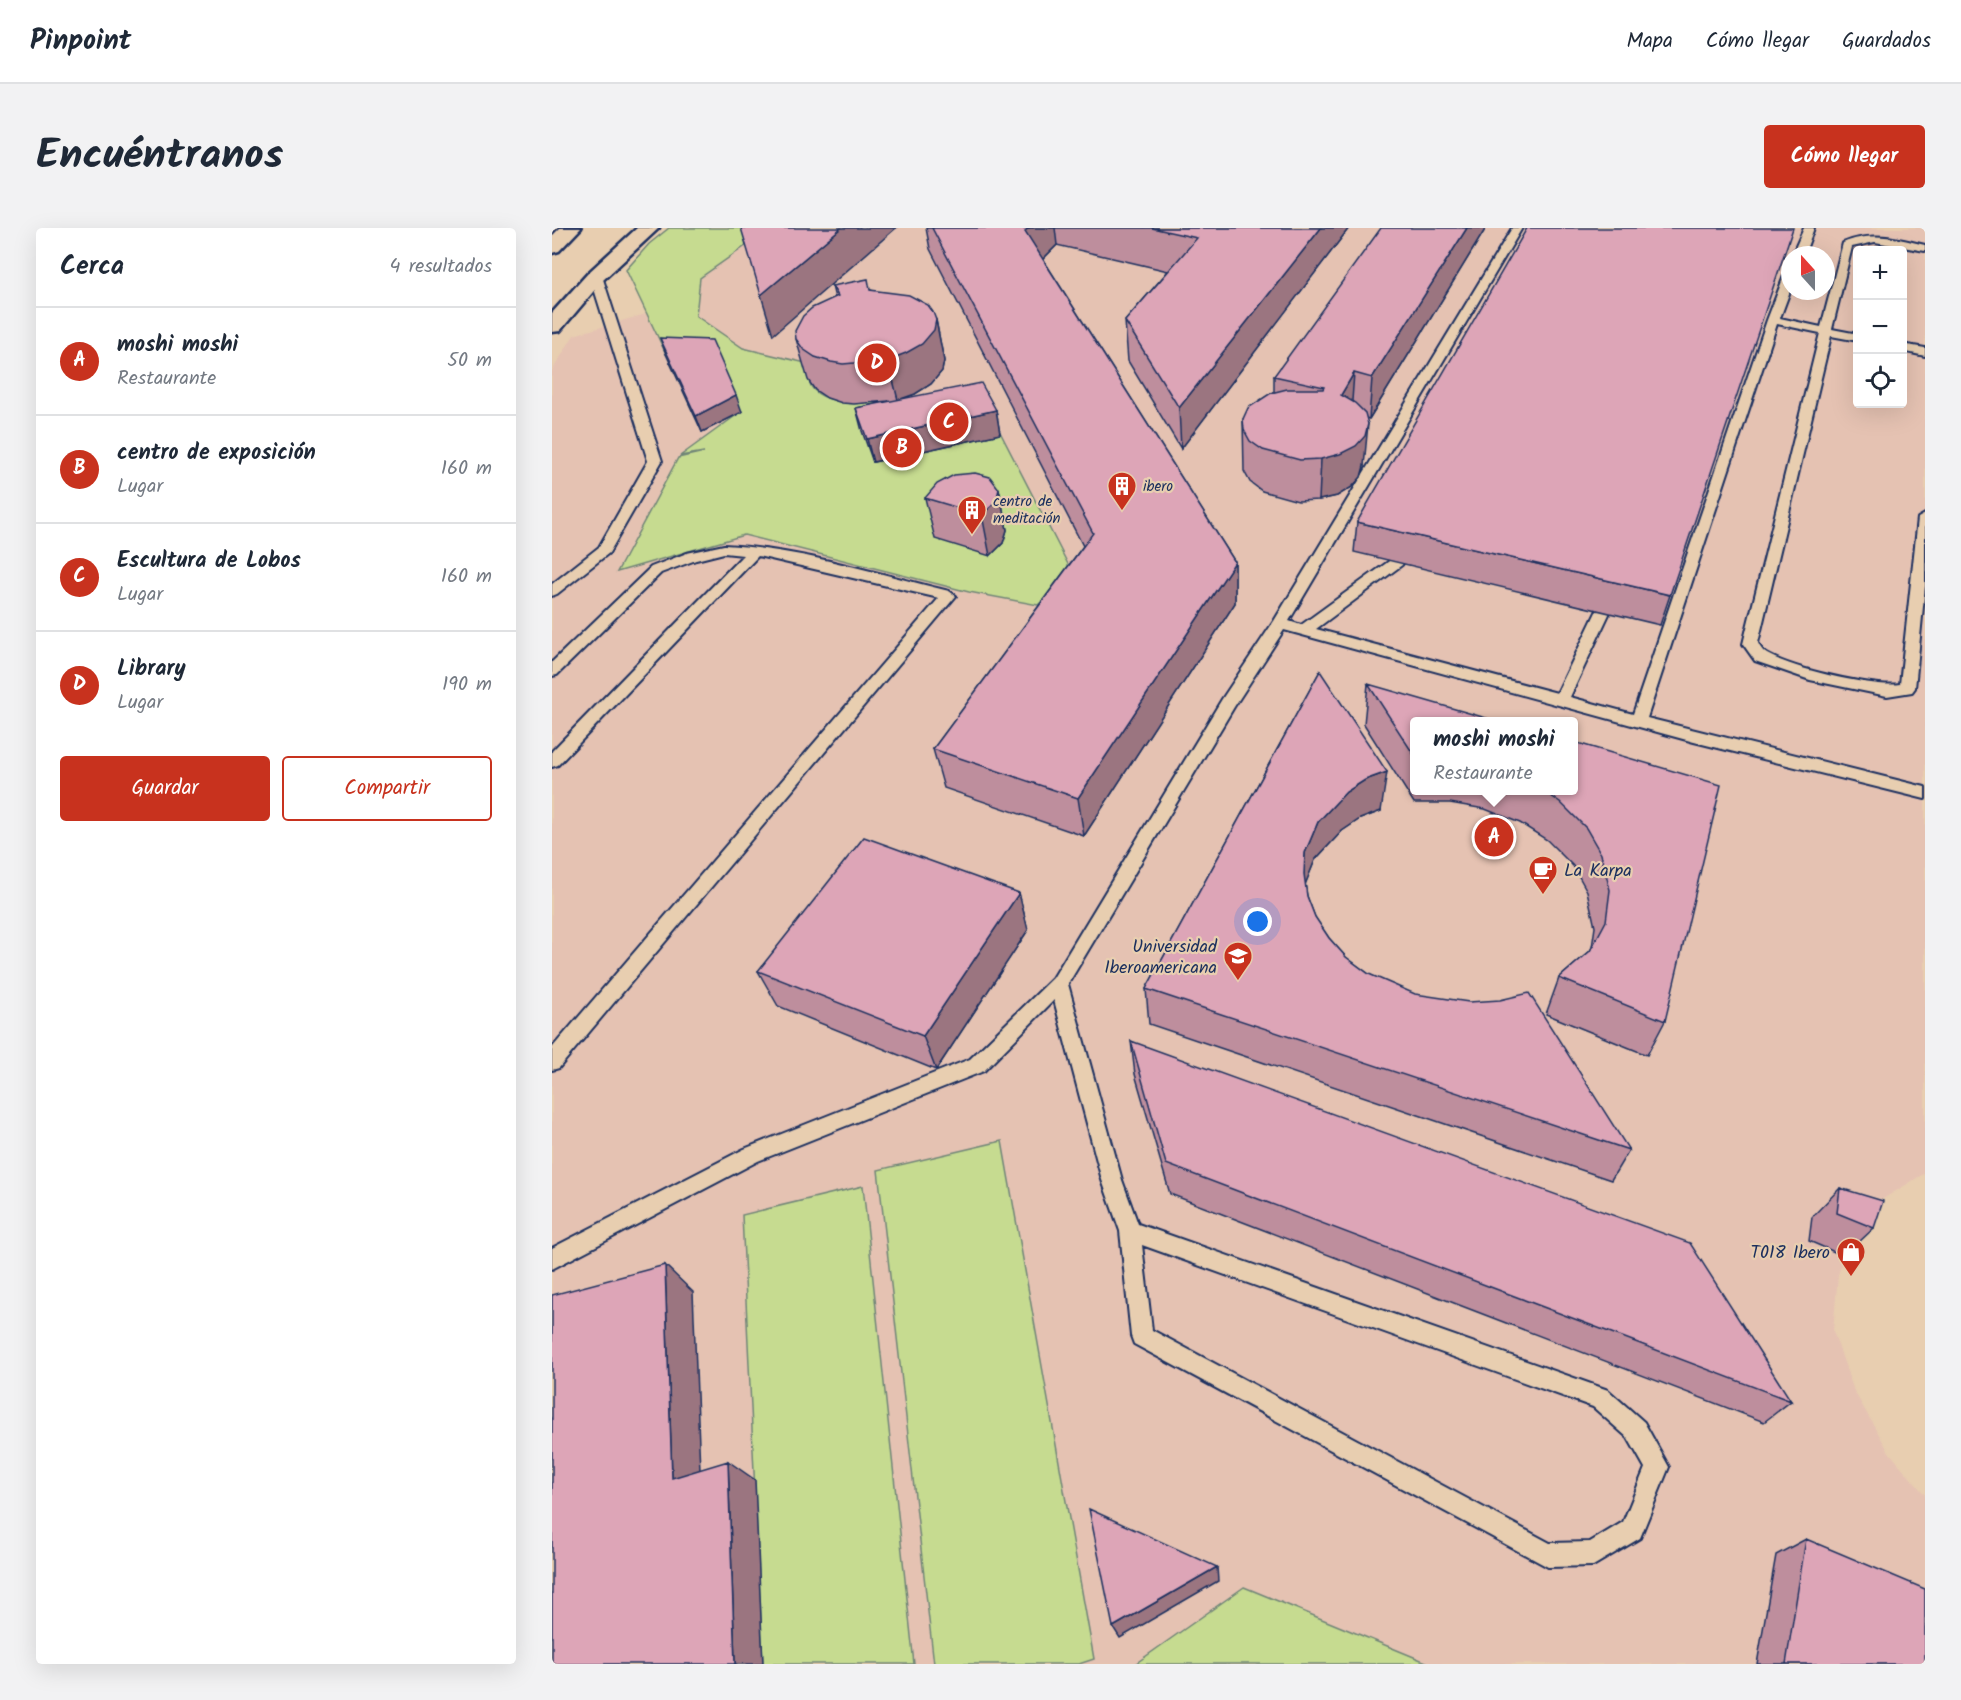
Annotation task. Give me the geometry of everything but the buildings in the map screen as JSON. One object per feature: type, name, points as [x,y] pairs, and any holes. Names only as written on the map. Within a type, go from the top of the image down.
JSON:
[{"type":"main road","points":[[552,247],[572,228]]},
{"type":"main road","points":[[552,326],[596,276],[649,228]]},
{"type":"lane","points":[[552,1259],[751,1155],[977,1065],[1059,983],[1228,703],[1280,624],[1517,228]]},
{"type":"lane","points":[[1802,246],[1809,228]]},
{"type":"lane","points":[[1899,246],[1858,238],[1847,245],[1828,331],[1750,644],[1760,657],[1810,675],[1887,691],[1907,688],[1925,518]]},
{"type":"lane","points":[[1907,247],[1925,248]]},
{"type":"lane","points":[[552,591],[604,550],[655,461],[596,276]]},
{"type":"lane","points":[[1638,721],[1781,299]]},
{"type":"lane","points":[[1773,320],[1853,337]]},
{"type":"lane","points":[[1907,348],[1925,352]]},
{"type":"lane","points":[[552,671],[656,570],[692,556],[724,549],[755,551],[809,562],[949,596],[552,1062]]},
{"type":"lane","points":[[552,761],[755,551]]},
{"type":"lane","points":[[1304,630],[1397,562]]},
{"type":"lane","points":[[1562,698],[1603,612]]},
{"type":"lane","points":[[1280,624],[1562,698],[1638,721],[1925,793]]},
{"type":"lane","points":[[1059,983],[1112,1180],[1130,1231],[1142,1336],[1548,1555],[1593,1554],[1632,1530],[1657,1467],[1636,1430],[1600,1398],[1130,1231]]},
{"type":"shaded area","name":"Universidad Iberoamericana","points":[[669,228],[1925,228],[1925,1173],[1878,1202],[1853,1229],[1838,1275],[1833,1331],[1854,1391],[1889,1452],[1925,1495],[1925,1632],[1921,1664],[552,1664],[552,371],[574,335],[649,313],[649,244]]},
{"type":"green space","points":[[669,228],[771,228],[700,278],[696,316],[743,348],[810,364],[809,381],[816,392],[828,399],[863,403],[981,395],[1072,572],[1038,605],[969,592],[744,535],[617,572],[678,458],[704,452],[680,456],[742,411],[666,354],[626,270],[649,244]]},
{"type":"green space","points":[[1002,1141],[1094,1659],[1079,1664],[934,1664],[878,1170]]},
{"type":"green space","points":[[863,1186],[914,1664],[763,1664],[742,1215]]},
{"type":"green space","points":[[1244,1587],[1431,1664],[1135,1664]]},
{"type":"place","name":"Library","points":[[877,363]]},
{"type":"place","name":"Escultura de Lobos","points":[[949,422]]},
{"type":"place","name":"centro de exposición","points":[[902,448]]},
{"type":"place","name":"ibero","points":[[1122,512]]},
{"type":"place","name":"centro de meditación","points":[[972,536]]},
{"type":"place","name":"moshi moshi","points":[[1494,837]]},
{"type":"place","name":"La Karpa","points":[[1543,896]]},
{"type":"place","name":"Universidad Iberoamericana","points":[[1238,982]]},
{"type":"place","name":"T018 Ibero","points":[[1851,1278]]}]
